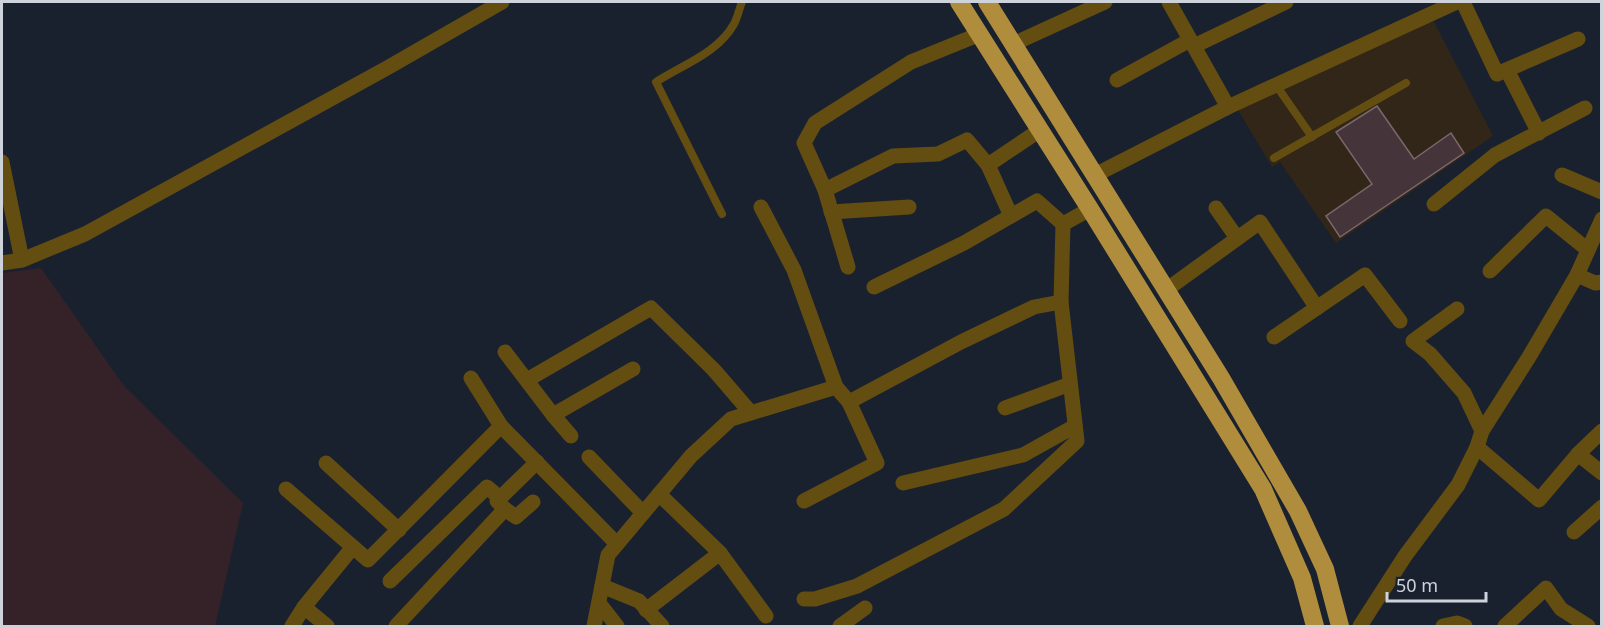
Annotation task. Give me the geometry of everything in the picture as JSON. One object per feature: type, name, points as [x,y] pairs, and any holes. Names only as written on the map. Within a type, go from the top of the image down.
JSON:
[{"type":"highway","points":[[959,2],[1263,489],[1302,578],[1315,627]]},
{"type":"highway","points":[[987,2],[1221,378],[1298,511],[1325,569],[1340,627]]},
{"type":"street","points":[[2,263],[22,260],[85,234],[502,2]]},
{"type":"street","points":[[1013,44],[1105,2]]},
{"type":"street","points":[[1169,2],[1228,107]]},
{"type":"street","points":[[1117,80],[1192,43],[1286,2]]},
{"type":"street","points":[[1095,175],[1228,107],[1457,2]]},
{"type":"street","points":[[1463,2],[1497,74],[1578,39]]},
{"type":"street","points":[[848,267],[825,190],[804,142],[815,123],[911,62],[980,34]]},
{"type":"street","points":[[1507,70],[1539,133]]},
{"type":"street","points":[[1434,204],[1495,155],[1585,108]]},
{"type":"street","points":[[988,165],[1040,130]]},
{"type":"street","points":[[825,190],[892,156],[938,154],[967,140],[988,165],[1011,216]]},
{"type":"street","points":[[2,162],[22,260]]},
{"type":"street","points":[[1562,175],[1602,192]]},
{"type":"street","points":[[874,287],[964,243],[1037,201],[1064,224]]},
{"type":"street","points":[[761,207],[794,270],[836,387],[849,402],[877,463],[804,501]]},
{"type":"street","points":[[831,212],[909,207]]},
{"type":"street","points":[[1216,208],[1237,238]]},
{"type":"street","points":[[1064,224],[1090,209]]},
{"type":"street","points":[[1490,272],[1545,216],[1588,250]]},
{"type":"street","points":[[1360,627],[1405,556],[1458,484],[1477,447],[1482,431],[1577,275],[1602,219]]},
{"type":"street","points":[[1166,290],[1260,222],[1317,308]]},
{"type":"street","points":[[804,599],[815,599],[857,586],[1004,509],[1077,441],[1061,302],[1064,224]]},
{"type":"street","points":[[1274,337],[1365,275],[1400,321]]},
{"type":"street","points":[[1577,275],[1595,283],[1602,282]]},
{"type":"street","points":[[849,402],[961,342],[1034,307],[1061,302]]},
{"type":"street","points":[[527,380],[651,308],[714,370],[751,413]]},
{"type":"street","points":[[1457,309],[1413,341],[1430,354],[1464,393],[1482,431]]},
{"type":"street","points":[[505,352],[552,415],[571,436]]},
{"type":"street","points":[[552,415],[633,369]]},
{"type":"street","points":[[471,378],[501,426],[617,544]]},
{"type":"street","points":[[1005,408],[1070,384]]},
{"type":"street","points":[[594,627],[608,555],[691,456],[731,419],[836,387]]},
{"type":"street","points":[[286,489],[368,561],[501,426]]},
{"type":"street","points":[[903,483],[1023,454],[1075,426]]},
{"type":"street","points":[[1477,447],[1539,500],[1578,454],[1602,431]]},
{"type":"street","points":[[1578,454],[1602,473]]},
{"type":"street","points":[[589,457],[643,513]]},
{"type":"street","points":[[396,627],[537,462]]},
{"type":"street","points":[[326,463],[399,530]]},
{"type":"street","points":[[390,581],[488,487],[516,516],[533,502]]},
{"type":"street","points":[[659,494],[720,553],[766,616]]},
{"type":"street","points":[[1574,532],[1602,507]]},
{"type":"street","points":[[292,627],[304,607],[353,548]]},
{"type":"street","points":[[646,610],[720,553]]},
{"type":"street","points":[[602,586],[639,601],[662,627]]},
{"type":"street","points":[[1505,627],[1546,588],[1560,609],[1588,627]]},
{"type":"street","points":[[598,603],[617,627]]},
{"type":"street","points":[[304,607],[327,627]]},
{"type":"street","points":[[840,627],[866,608]]},
{"type":"street","points":[[1443,627],[1457,623],[1465,627]]},
{"type":"lane","points":[[722,214],[656,82],[703,55],[726,37],[736,22],[742,2]]},
{"type":"lane","points":[[1275,159],[1406,83]]},
{"type":"lane","points":[[1276,85],[1312,137]]},
{"type":"shaded area","points":[[1433,20],[1493,136],[1336,243],[1280,162],[1272,167],[1238,110]]},
{"type":"shaded area","points":[[41,268],[124,386],[243,503],[215,626],[2,626],[2,273]]},
{"type":"building","points":[[1377,106],[1414,159],[1451,133],[1464,153],[1340,237],[1326,216],[1372,184],[1336,132]]}]
